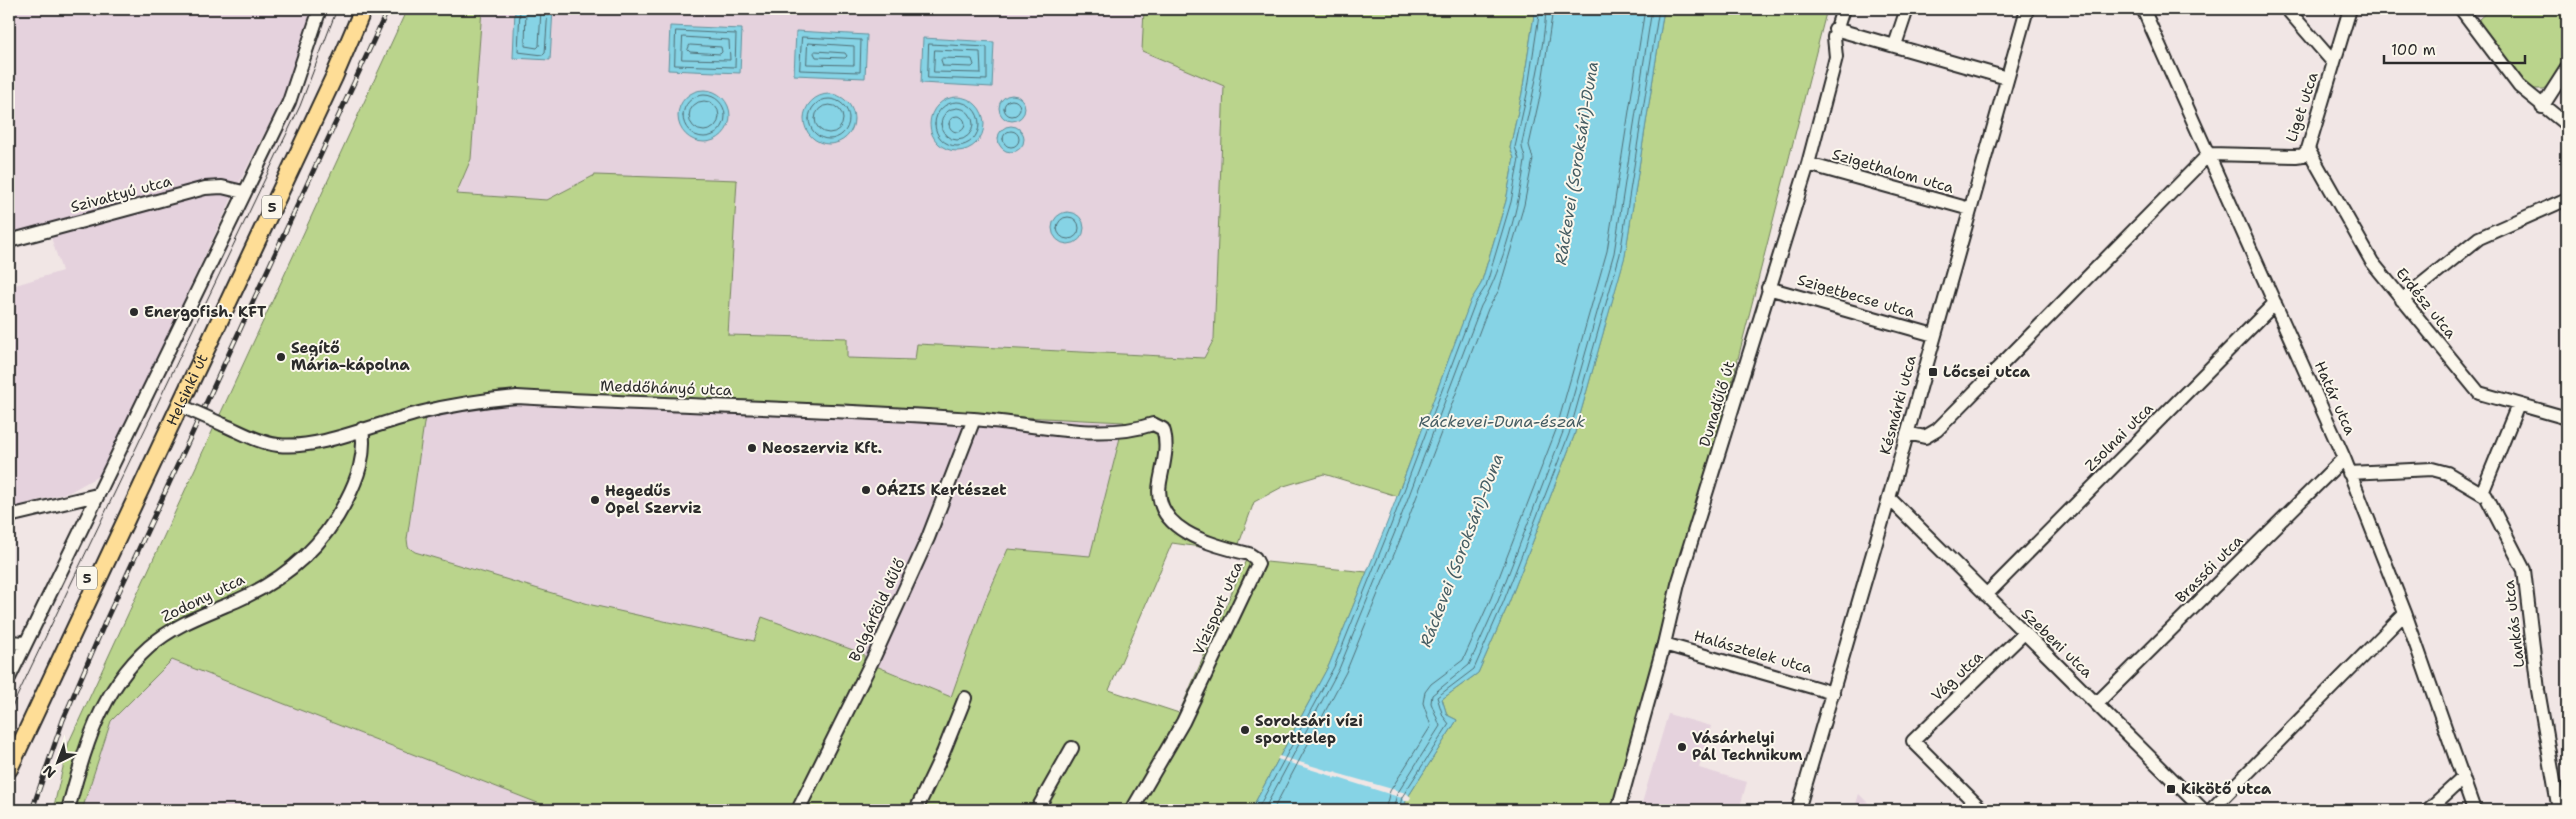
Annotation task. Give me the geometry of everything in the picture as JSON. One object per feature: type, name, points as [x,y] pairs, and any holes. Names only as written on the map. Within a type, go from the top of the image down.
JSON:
[{"type":"main road","name":"Helsinki út","points":[[9,769],[325,74],[352,9]]},
{"type":"main road","name":"Helsinki út","points":[[9,747],[334,78],[363,9]]},
{"type":"street","points":[[9,678],[288,102],[320,9]]},
{"type":"street","name":"Dunadűlő út","points":[[1618,810],[1664,644],[1678,584],[1768,288],[1808,164],[1836,57],[1834,37],[1843,9]]},
{"type":"street","points":[[1895,45],[1907,9]]},
{"type":"street","name":"Késmárki utca","points":[[1798,810],[1889,498],[2027,9]]},
{"type":"street","name":"Határ utca","points":[[2143,9],[2344,458],[2405,613],[2474,810]]},
{"type":"street","points":[[2287,9],[2333,62]]},
{"type":"street","name":"Liget utca","points":[[2209,154],[2303,155],[2308,149],[2350,9]]},
{"type":"street","points":[[2461,9],[2518,86],[2567,125]]},
{"type":"street","points":[[1836,29],[2008,78]]},
{"type":"street","points":[[2542,107],[2567,68]]},
{"type":"street","name":"Erdész utca","points":[[2308,149],[2372,262],[2479,393],[2567,418]]},
{"type":"street","points":[[1906,433],[1926,437],[1937,430],[2209,154]]},
{"type":"street","name":"Szigethalom utca","points":[[1808,164],[1970,209]]},
{"type":"street","name":"Szivattyú utca","points":[[9,241],[205,188],[222,187],[243,192]]},
{"type":"street","points":[[2402,300],[2479,238],[2567,199]]},
{"type":"street","name":"Szigetbecse utca","points":[[1768,288],[1934,335]]},
{"type":"street","name":"Zsolnai utca","points":[[1986,595],[2276,303]]},
{"type":"street","name":"Meddőhányó utca","points":[[176,404],[267,443],[288,446],[307,444],[419,413],[484,400],[517,396],[974,419],[1075,429],[1137,430],[1153,424],[1163,429]]},
{"type":"street","points":[[2482,493],[2518,405]]},
{"type":"street","name":"Bolgárföld dűlő","points":[[798,810],[874,657],[924,547],[974,419]]},
{"type":"street","name":"Zodony utca","points":[[68,810],[83,751],[92,727],[109,694],[121,677],[149,647],[164,635],[182,624],[238,600],[272,582],[309,554],[327,531],[355,482],[363,454],[362,429]]},
{"type":"street","name":"Vízisport utca","points":[[1132,810],[1183,722],[1258,564],[1249,554],[1185,533],[1169,519],[1159,499],[1167,440],[1163,429]]},
{"type":"street","name":"Brassói utca","points":[[2096,704],[2344,458]]},
{"type":"street","name":"Lankás utca","points":[[2349,473],[2432,469],[2447,473],[2486,496],[2524,570],[2538,690],[2559,810]]},
{"type":"street","points":[[9,516],[97,494]]},
{"type":"street","name":"Szebeni utca","points":[[1889,498],[2203,810]]},
{"type":"street","points":[[2211,810],[2405,613]]},
{"type":"street","name":"Vág utca","points":[[1982,810],[1912,741],[2024,633]]},
{"type":"street","points":[[9,642],[25,643]]},
{"type":"street","name":"Halásztelek utca","points":[[1664,644],[1832,693]]},
{"type":"street","points":[[916,810],[943,753],[965,698]]},
{"type":"street","points":[[1037,810],[1072,748]]},
{"type":"street","points":[[2428,810],[2463,778]]},
{"type":"shaded area","points":[[9,9],[315,9],[287,89],[238,185],[102,474],[70,492],[9,508],[9,287],[62,271],[47,225],[9,235]]},
{"type":"shaded area","points":[[482,9],[1144,9],[1142,51],[1224,86],[1214,339],[1204,358],[917,344],[915,360],[847,358],[847,338],[728,335],[595,175],[547,200],[456,194],[471,159]]},
{"type":"shaded area","points":[[499,391],[812,405],[1124,422],[1090,556],[985,601],[951,697],[762,617],[754,641],[592,605],[415,552],[408,547],[407,539],[427,403]]},
{"type":"shaded area","points":[[172,660],[548,807],[549,810],[82,810],[111,721]]},
{"type":"shaded area","name":"Vásárhelyi Pál Technikum","points":[[1668,714],[1711,726],[1699,768],[1747,782],[1739,810],[1640,810]]},
{"type":"shaded area","points":[[1859,794],[1875,810],[1854,810]]},
{"type":"green space","points":[[407,9],[482,9],[471,159],[456,194],[547,200],[595,175],[737,180],[728,335],[847,338],[847,358],[915,360],[917,344],[1204,358],[1214,339],[1224,86],[1142,51],[1144,9],[1535,9],[1522,93],[1510,148],[1514,158],[1506,201],[1481,284],[1471,301],[1397,496],[1324,474],[1284,486],[1254,502],[1236,552],[1172,543],[1109,690],[1179,713],[1246,560],[1367,572],[1329,665],[1251,810],[549,810],[548,807],[172,660],[111,721],[82,810],[53,810],[69,742]],"holes":[[[499,391],[1124,422],[1090,556],[1008,549],[985,601],[951,697],[864,661],[864,654],[762,617],[754,641],[592,605],[415,552],[408,547],[407,539],[427,403]]]},
{"type":"green space","points":[[1664,9],[1827,9],[1623,810],[1404,810],[1406,800],[1457,720],[1447,715],[1442,699],[1478,673],[1508,605],[1574,436],[1625,255]]},
{"type":"green space","points":[[2490,9],[2567,9],[2567,57],[2552,83],[2543,89],[2527,89],[2479,25],[2479,19]]},
{"type":"water","points":[[515,9],[553,9],[550,60],[513,58]]},
{"type":"water","name":"Ráckevei-Duna-észak","points":[[1535,9],[1664,9],[1625,256],[1574,436],[1508,605],[1478,673],[1442,699],[1447,715],[1457,720],[1406,800],[1404,810],[1251,810],[1329,665],[1387,523],[1471,300],[1481,284],[1506,201],[1514,158],[1510,148],[1522,93]]},
{"type":"water","points":[[670,26],[742,29],[740,73],[668,70]]},
{"type":"water","points":[[796,31],[867,35],[865,78],[794,75]]},
{"type":"water","points":[[923,38],[994,42],[992,87],[921,83]]},
{"type":"water","points":[[704,90],[718,94],[726,102],[730,116],[726,130],[718,138],[704,142],[690,138],[682,130],[678,116],[682,102],[690,94]]},
{"type":"water","points":[[829,94],[839,96],[847,101],[852,109],[854,119],[852,129],[847,137],[839,142],[829,144],[819,142],[811,137],[806,129],[804,119],[806,109],[811,101],[819,96]]},
{"type":"water","points":[[1012,95],[1021,99],[1025,108],[1021,117],[1012,121],[1003,117],[999,108],[1003,99]]},
{"type":"water","points":[[952,97],[962,97],[972,101],[980,109],[984,124],[980,139],[972,147],[962,151],[952,151],[942,147],[934,139],[930,129],[930,119],[934,109],[942,101]]},
{"type":"water","points":[[1011,126],[1020,130],[1024,139],[1020,148],[1011,152],[1002,148],[998,139],[1002,130]]},
{"type":"water","points":[[1068,212],[1080,216],[1084,228],[1080,240],[1068,244],[1056,240],[1052,228],[1056,216]]},
{"type":"pier","points":[[1279,756],[1333,772],[1337,771],[1336,773],[1406,793],[1411,797],[1409,801],[1404,801],[1402,798],[1335,777],[1334,779],[1332,776],[1277,759]]},
{"type":"tram line","points":[[9,713],[300,106],[337,9]]},
{"type":"railway","points":[[32,810],[63,720],[106,620],[388,9]]},
{"type":"place","name":"Energofish. KFT","points":[[134,312]]},
{"type":"place","name":"Segítő Mária-kápolna","points":[[281,357]]},
{"type":"place","name":"Lőcsei utca","points":[[1933,372]]},
{"type":"place","name":"Neoszerviz Kft.","points":[[752,448]]},
{"type":"place","name":"OÁZIS Kertészet","points":[[866,490]]},
{"type":"place","name":"Hegedűs Opel Szerviz","points":[[595,500]]},
{"type":"place","name":"Soroksári vízi sporttelep","points":[[1245,730]]},
{"type":"place","name":"Vásárhelyi Pál Technikum","points":[[1682,747]]},
{"type":"place","name":"Kikötő utca","points":[[2171,789]]},
{"type":"water label","name":"Ráckevei (Soroksári)-Duna","points":[[1576,163]]},
{"type":"water label","name":"Ráckevei (Soroksári)-Duna","points":[[1461,550]]}]
